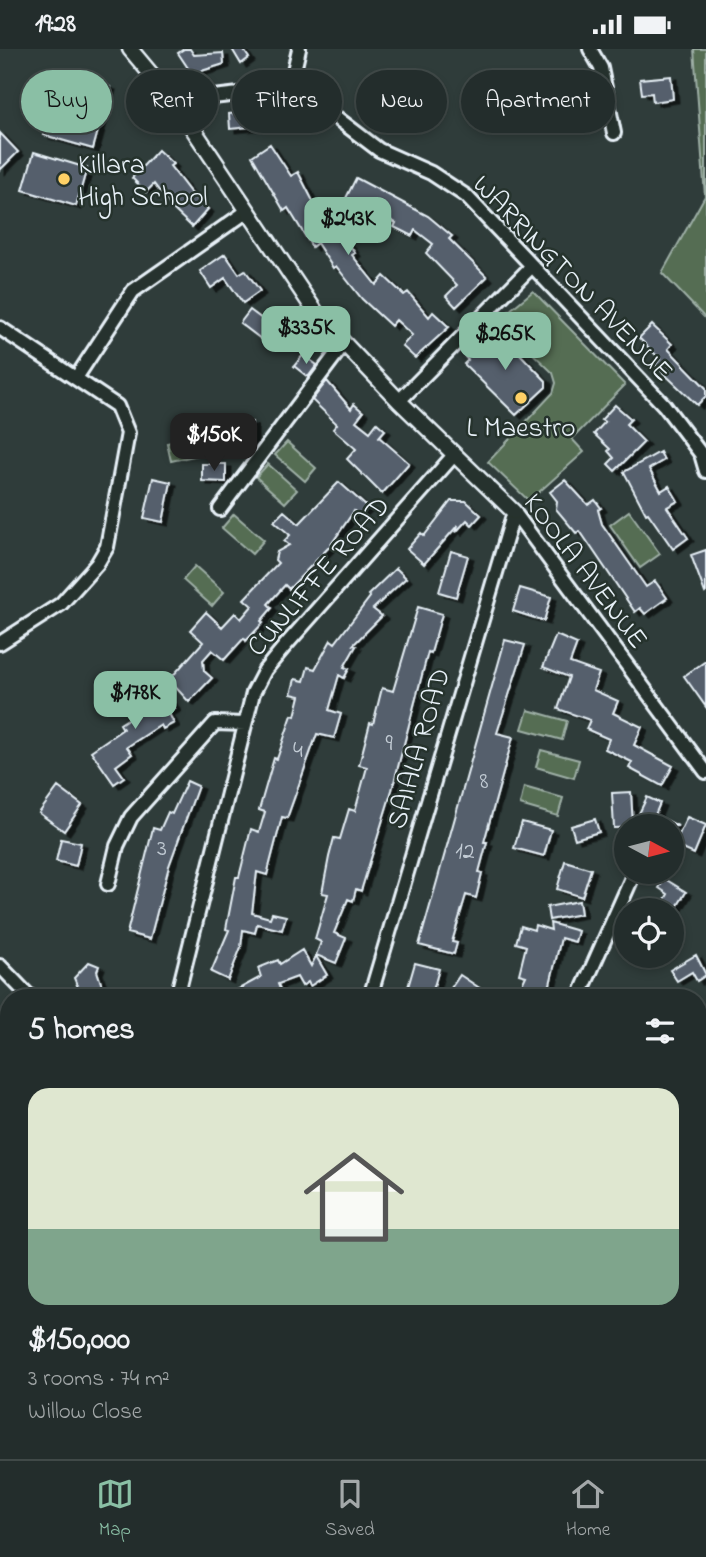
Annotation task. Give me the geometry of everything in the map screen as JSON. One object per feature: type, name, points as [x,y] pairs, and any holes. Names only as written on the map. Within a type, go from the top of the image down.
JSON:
[{"type":"street","points":[[130,49],[148,70]]},
{"type":"street","points":[[294,70],[299,49]]},
{"type":"street","points":[[591,49],[601,70]]},
{"type":"street","name":"WARRINGTON AVENUE","points":[[342,122],[379,150],[431,173],[466,196],[664,405],[701,454],[706,471]]},
{"type":"street","name":"KOOLA AVENUE","points":[[195,133],[319,317],[343,345],[514,512],[706,772]]},
{"type":"street","points":[[76,378],[133,291],[246,212]]},
{"type":"street","points":[[399,401],[532,266]]},
{"type":"street","points":[[0,328],[117,406],[128,433],[107,547],[97,564],[68,598],[0,643]]},
{"type":"street","points":[[220,509],[343,345]]},
{"type":"street","name":"CUNLIFFE ROAD","points":[[179,989],[253,693],[265,670],[454,455]]},
{"type":"street","name":"SAIALA ROAD","points":[[372,989],[514,512]]},
{"type":"street","points":[[108,884],[117,846],[131,817],[215,723],[245,724]]},
{"type":"street","points":[[583,989],[629,884]]},
{"type":"street","points":[[0,966],[22,989]]},
{"type":"green space","points":[[694,49],[706,49],[706,319],[662,273],[705,196]]},
{"type":"green space","points":[[533,291],[625,385],[572,439],[584,452],[529,501],[488,462],[553,393],[556,383],[553,373],[498,320]]},
{"type":"green space","points":[[204,435],[208,453],[171,461],[167,443]]},
{"type":"green space","points":[[287,442],[316,468],[305,481],[275,455]]},
{"type":"green space","points":[[268,464],[297,490],[285,503],[256,477]]},
{"type":"green space","points":[[629,511],[660,554],[640,568],[610,525]]},
{"type":"green space","points":[[234,514],[264,540],[252,554],[222,528]]},
{"type":"green space","points":[[195,566],[224,592],[212,606],[183,580]]},
{"type":"green space","points":[[528,710],[567,721],[562,740],[522,729]]},
{"type":"green space","points":[[541,750],[579,760],[574,778],[536,767]]},
{"type":"green space","points":[[524,787],[563,798],[558,816],[520,805]]},
{"type":"building","points":[[190,49],[194,55],[223,53],[224,64],[205,70],[189,70],[178,53]]},
{"type":"building","points":[[232,49],[243,49],[249,58],[241,64]]},
{"type":"building","points":[[671,76],[673,99],[653,102],[652,93],[642,94],[640,79]]},
{"type":"building","points":[[229,114],[232,114],[232,129],[230,129]]},
{"type":"building","points":[[0,133],[18,152],[0,170]]},
{"type":"building","points":[[45,133],[97,133],[93,149]]},
{"type":"building","points":[[270,144],[291,176],[298,172],[316,207],[324,204],[329,210],[320,216],[334,236],[341,232],[355,253],[352,255],[376,285],[384,276],[404,295],[408,292],[429,317],[433,312],[449,327],[415,358],[402,346],[412,335],[396,320],[391,326],[362,299],[336,266],[333,268],[317,243],[312,247],[288,208],[284,211],[252,156]]},
{"type":"building","points":[[158,150],[173,164],[170,166],[190,192],[208,209],[192,227],[172,208],[154,184],[146,192],[132,178]]},
{"type":"building","points":[[34,152],[87,168],[76,206],[23,190]]},
{"type":"building","points":[[356,178],[428,216],[452,236],[449,239],[487,277],[456,307],[446,296],[457,285],[426,253],[433,244],[415,230],[412,236],[394,227],[396,223],[384,217],[386,213],[367,203],[364,210],[345,200]]},
{"type":"building","points":[[225,254],[239,274],[245,270],[260,291],[243,303],[225,278],[211,288],[200,271]]},
{"type":"building","points":[[250,310],[262,319],[266,313],[276,320],[261,339],[240,323]]},
{"type":"building","points":[[652,325],[672,344],[668,349],[706,388],[706,396],[697,405],[655,365],[660,359],[639,338]]},
{"type":"building","points":[[494,327],[546,381],[546,387],[516,415],[464,364],[468,360],[465,357]]},
{"type":"building","points":[[303,355],[317,365],[308,377],[294,366]]},
{"type":"building","points":[[327,381],[351,409],[354,404],[363,412],[356,421],[370,432],[377,423],[385,430],[379,437],[409,463],[382,494],[347,459],[356,449],[333,429],[337,424],[312,400]]},
{"type":"building","points":[[615,405],[631,419],[626,424],[644,442],[615,471],[608,464],[614,458],[608,451],[610,449],[594,434],[605,422],[601,420]]},
{"type":"building","points":[[252,422],[252,447],[218,447],[218,423]]},
{"type":"building","points":[[660,452],[664,460],[649,469],[661,491],[669,486],[678,501],[667,507],[688,538],[673,549],[648,513],[646,514],[624,472]]},
{"type":"building","points":[[202,464],[226,464],[226,482],[202,481]]},
{"type":"building","points":[[153,478],[171,482],[163,522],[144,518]]},
{"type":"building","points":[[565,480],[588,505],[595,500],[601,508],[598,510],[602,524],[646,587],[655,581],[667,598],[645,614],[640,608],[635,612],[580,531],[576,533],[556,509],[557,501],[550,492]]},
{"type":"building","points":[[339,482],[367,507],[359,515],[354,511],[330,546],[289,589],[285,585],[268,604],[272,608],[261,621],[263,623],[246,641],[244,638],[224,660],[212,650],[203,660],[204,671],[212,678],[189,702],[169,680],[203,642],[190,630],[206,612],[222,627],[235,613],[241,619],[252,606],[244,599],[278,563],[275,560],[277,552],[289,545],[284,541],[290,535],[274,521],[284,511],[299,524]]},
{"type":"building","points":[[451,501],[466,501],[481,515],[472,525],[467,520],[456,532],[458,525],[424,564],[407,549],[421,533],[424,536]]},
{"type":"building","points":[[706,550],[706,592],[705,593],[691,555]]},
{"type":"building","points":[[451,551],[468,556],[456,597],[439,592]]},
{"type":"building","points":[[396,568],[406,578],[373,609],[382,616],[353,645],[356,646],[344,667],[349,669],[344,678],[339,675],[329,710],[341,714],[334,738],[317,734],[287,818],[282,817],[267,875],[257,872],[252,913],[270,918],[272,913],[286,916],[282,930],[257,924],[255,933],[243,930],[241,947],[228,980],[211,972],[229,930],[226,929],[236,877],[239,877],[251,829],[259,832],[265,812],[259,810],[274,758],[277,759],[292,715],[295,716],[300,696],[291,694],[295,679],[304,681],[308,667],[315,669],[331,640],[335,643],[370,597],[368,595]]},
{"type":"building","points":[[520,588],[551,597],[544,621],[513,611]]},
{"type":"building","points":[[418,607],[442,614],[431,653],[428,652],[392,790],[361,891],[356,889],[353,901],[348,899],[334,933],[346,938],[336,963],[316,955],[321,942],[315,939],[328,894],[322,893],[329,857],[334,838],[340,839],[349,809],[355,811],[367,767],[359,765],[370,723],[373,724],[382,688],[393,691]]},
{"type":"building","points":[[556,635],[577,644],[570,663],[599,673],[593,690],[618,701],[613,713],[642,727],[634,745],[673,766],[662,786],[629,768],[632,762],[605,749],[609,739],[586,729],[590,720],[558,709],[569,677],[543,667]]},
{"type":"building","points":[[505,640],[525,645],[497,733],[513,737],[484,842],[487,842],[476,898],[466,895],[452,942],[457,943],[454,954],[419,945]]},
{"type":"building","points":[[706,661],[706,707],[684,676]]},
{"type":"building","points":[[160,682],[175,708],[168,712],[174,723],[163,729],[161,725],[127,747],[132,754],[116,766],[124,777],[114,784],[91,751],[123,729],[120,724],[149,705],[141,693]]},
{"type":"building","points":[[187,781],[198,786],[169,866],[150,939],[127,933],[153,828],[160,830],[168,812],[172,814]]},
{"type":"building","points":[[58,787],[82,805],[64,831],[39,813]]},
{"type":"building","points":[[631,792],[632,814],[614,814],[614,828],[612,793]]},
{"type":"building","points":[[647,797],[660,803],[655,814],[639,814]]},
{"type":"building","points":[[687,817],[706,825],[694,854],[684,850],[684,823]]},
{"type":"building","points":[[595,819],[599,832],[575,839],[571,826]]},
{"type":"building","points":[[522,822],[551,830],[544,856],[514,848]]},
{"type":"building","points":[[61,839],[81,843],[76,866],[56,861]]},
{"type":"building","points":[[565,861],[591,869],[582,897],[557,889]]},
{"type":"building","points":[[662,884],[673,884],[686,892],[682,898],[666,898],[668,894],[659,888]]},
{"type":"building","points":[[579,901],[581,914],[549,920],[547,907]]},
{"type":"building","points":[[550,923],[578,931],[575,942],[561,938],[549,989],[520,989],[526,976],[519,974],[526,946],[516,943],[521,926],[534,930],[535,925],[551,930]]},
{"type":"building","points":[[302,950],[311,966],[316,956],[327,975],[310,986],[308,982],[302,986],[297,977],[278,984],[280,989],[239,989],[261,977],[258,968],[278,960],[280,964]]},
{"type":"building","points":[[696,955],[706,975],[697,981],[692,972],[677,981],[670,970],[684,968],[684,962]]},
{"type":"building","points":[[89,962],[99,966],[97,971],[102,986],[109,989],[79,989],[74,978]]},
{"type":"building","points":[[415,963],[439,969],[433,989],[408,987]]},
{"type":"building","points":[[460,975],[481,989],[450,989]]},
{"type":"place","name":"Killara High School","points":[[64,179]]},
{"type":"place","name":"L Maestro","points":[[521,398]]}]
